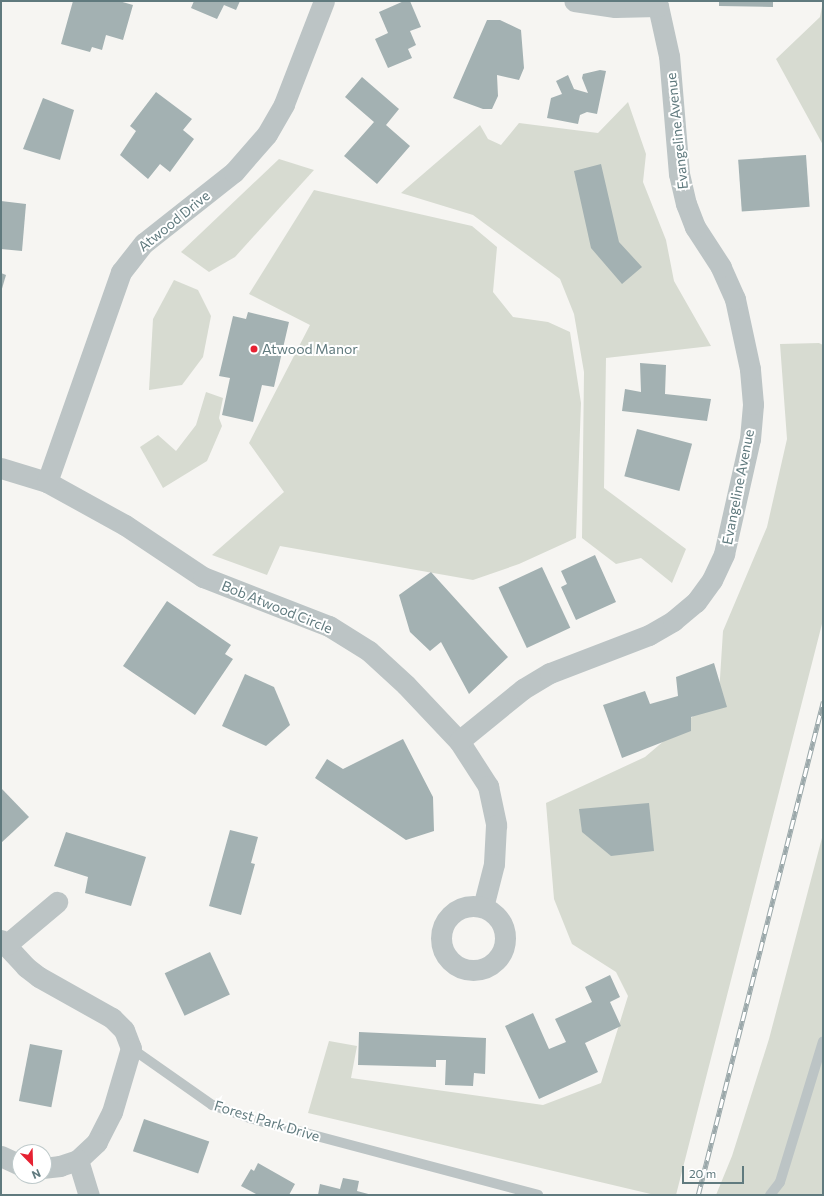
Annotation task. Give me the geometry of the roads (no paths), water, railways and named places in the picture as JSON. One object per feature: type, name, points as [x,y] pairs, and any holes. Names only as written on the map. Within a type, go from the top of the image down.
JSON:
[{"type":"street","name":"Atwood Drive","points":[[47,482],[120,272],[144,243],[234,172],[267,134],[293,84],[324,1]]},
{"type":"street","name":"Evangeline Avenue","points":[[459,741],[523,689],[550,673],[649,635],[673,621],[696,602],[712,580],[724,554],[750,439],[752,404],[750,369],[735,299],[721,267],[695,227],[686,204],[679,174],[669,56],[658,6],[615,6],[574,1]]},
{"type":"street","name":"Bob Atwood Circle","points":[[1,468],[47,482],[124,525],[203,577],[329,626],[369,650],[406,685],[459,741],[488,786],[496,825],[494,864],[483,907]]},
{"type":"street","points":[[52,1167],[78,1160],[87,1154],[106,1128],[131,1048],[124,1030],[112,1018],[26,967],[4,943],[57,902]]},
{"type":"street","points":[[1,1156],[12,1161]]},
{"type":"street","points":[[78,1160],[89,1195]]},
{"type":"lane","points":[[770,1195],[780,1182],[823,1041]]},
{"type":"lane","name":"Forest Park Drive","points":[[131,1048],[212,1105],[232,1112],[538,1195]]},
{"type":"railway","points":[[698,1195],[823,702]]},
{"type":"place","name":"Atwood Manor","points":[[254,349]]}]
